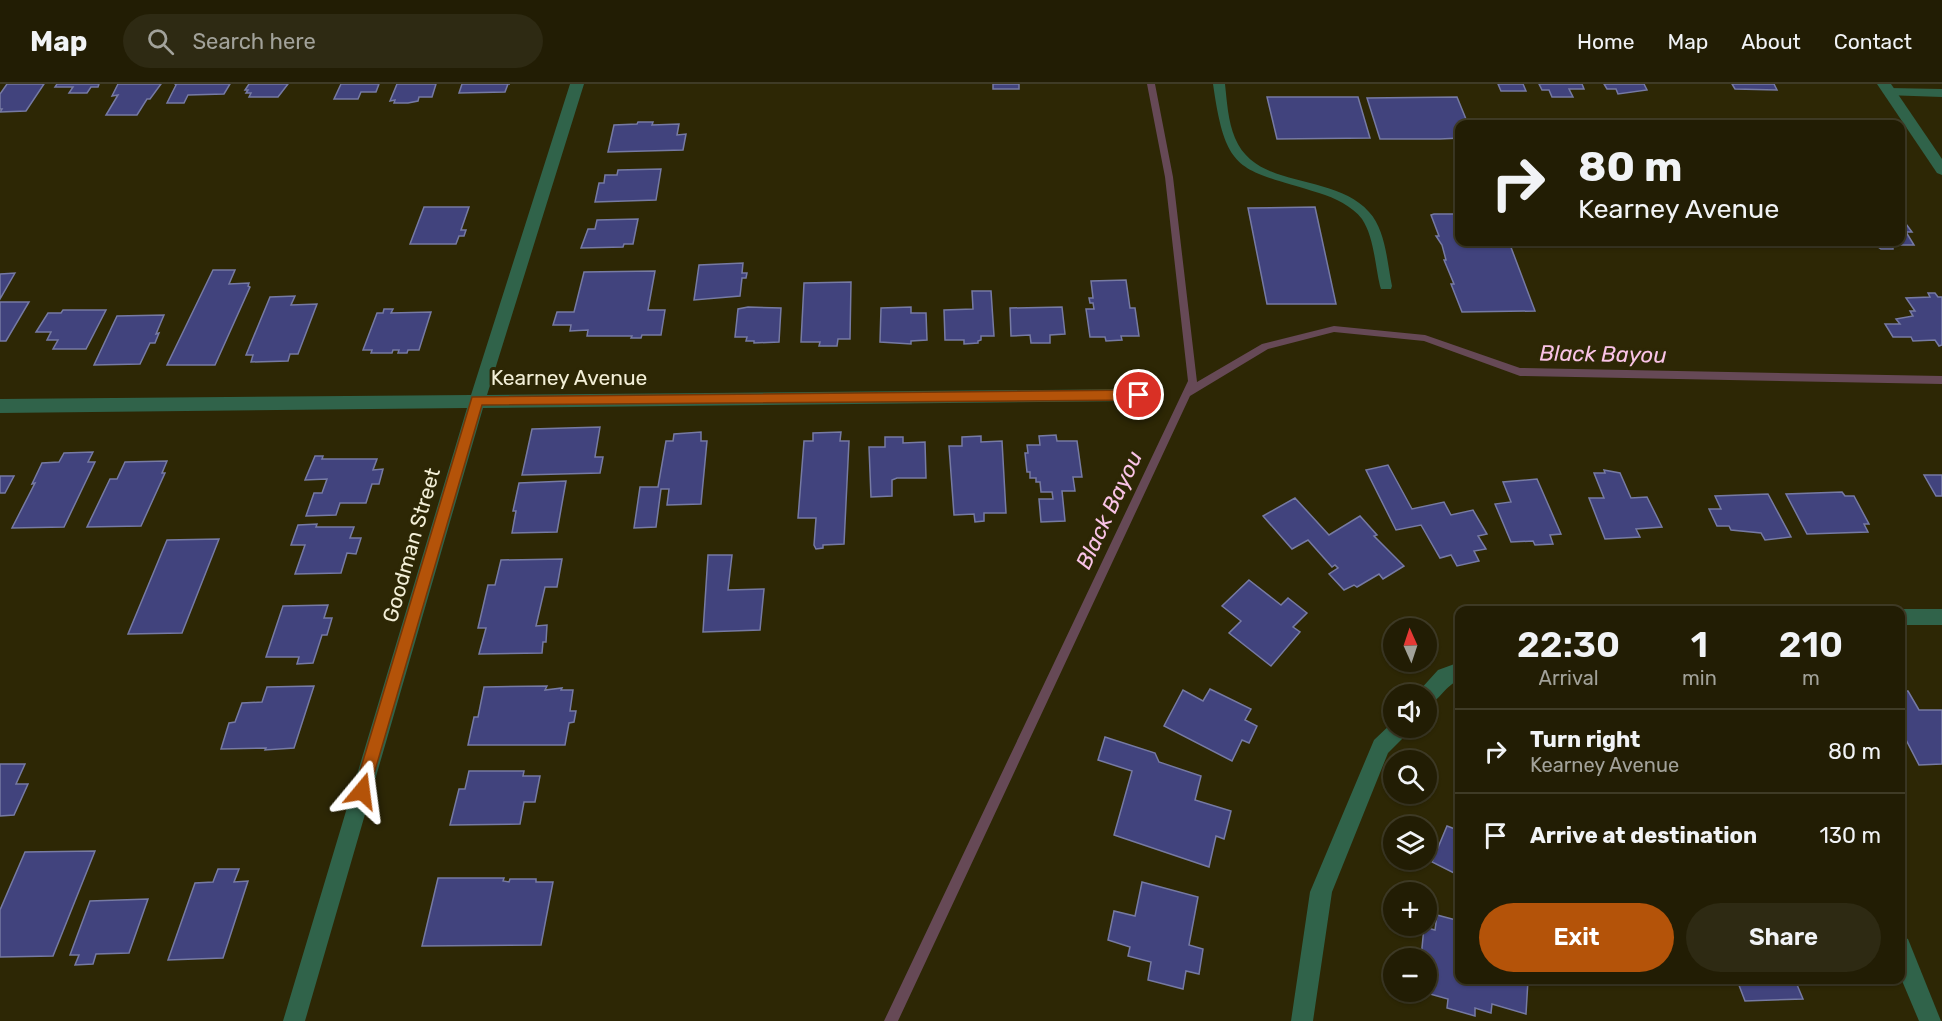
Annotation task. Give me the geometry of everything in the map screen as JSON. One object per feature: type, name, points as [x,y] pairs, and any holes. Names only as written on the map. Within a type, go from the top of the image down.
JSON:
[{"type":"street","name":"Goodman Street","points":[[294,1021],[477,400],[577,84]]},
{"type":"street","points":[[1887,88],[1942,170]]},
{"type":"street","name":"Kearney Avenue","points":[[0,406],[1139,395]]},
{"type":"street","points":[[1905,617],[1942,617]]},
{"type":"street","points":[[1437,685],[1445,676],[1455,673]]},
{"type":"street","points":[[1302,1021],[1321,892],[1381,747],[1390,738]]},
{"type":"street","points":[[1905,958],[1930,1021]]},
{"type":"lane","points":[[1219,84],[1224,121],[1231,143],[1241,157],[1259,172],[1320,188],[1353,201],[1367,217],[1386,286]]},
{"type":"lane","points":[[1887,88],[1942,93]]},
{"type":"building","points":[[7,84],[44,84],[26,111],[0,112],[2,109],[0,109],[0,94]]},
{"type":"building","points":[[57,84],[99,84],[98,87],[91,87],[87,93],[69,93],[73,87],[55,87]]},
{"type":"building","points":[[118,84],[161,84],[150,99],[147,99],[137,115],[106,115],[118,95],[112,96]]},
{"type":"building","points":[[175,84],[230,84],[224,94],[188,95],[184,103],[167,103]]},
{"type":"building","points":[[249,84],[288,84],[278,97],[249,97],[251,93],[246,93],[248,90],[245,90]]},
{"type":"building","points":[[341,84],[379,84],[376,92],[361,92],[358,99],[334,99]]},
{"type":"building","points":[[397,84],[436,84],[432,97],[419,97],[418,101],[408,103],[394,103],[395,100],[390,101]]},
{"type":"building","points":[[462,84],[508,84],[505,92],[459,93]]},
{"type":"building","points":[[993,84],[1019,84],[1019,89],[993,89]]},
{"type":"building","points":[[1498,84],[1523,84],[1526,91],[1501,91]]},
{"type":"building","points":[[1539,84],[1582,84],[1584,89],[1569,89],[1573,97],[1552,97],[1549,90],[1542,90]]},
{"type":"building","points":[[1604,84],[1644,84],[1647,90],[1618,94],[1616,89],[1607,89]]},
{"type":"building","points":[[1732,84],[1774,84],[1777,90],[1735,89]]},
{"type":"building","points":[[1267,97],[1358,97],[1370,138],[1277,139]]},
{"type":"building","points":[[1457,97],[1466,120],[1455,120],[1455,138],[1380,139],[1367,98]]},
{"type":"building","points":[[638,122],[653,122],[652,125],[679,124],[677,135],[686,134],[683,150],[608,152],[614,125],[637,124]]},
{"type":"building","points":[[661,169],[656,200],[595,202],[599,183],[604,183],[605,175],[617,175],[618,170]]},
{"type":"building","points":[[424,207],[469,207],[461,230],[466,230],[464,236],[459,236],[456,244],[410,244]]},
{"type":"building","points":[[1315,207],[1336,304],[1267,304],[1248,208]]},
{"type":"building","points":[[1455,214],[1455,246],[1511,246],[1535,311],[1462,312],[1451,284],[1454,284],[1444,260],[1446,260],[1442,245],[1436,236],[1439,236],[1431,215]]},
{"type":"building","points":[[638,219],[633,244],[624,244],[623,247],[581,248],[588,229],[595,229],[597,220]]},
{"type":"building","points":[[1905,224],[1912,232],[1906,232],[1914,245],[1905,245]]},
{"type":"building","points":[[1876,246],[1893,246],[1893,249],[1881,249]]},
{"type":"building","points":[[743,263],[742,273],[747,273],[746,278],[742,278],[740,296],[694,300],[699,265]]},
{"type":"building","points":[[213,270],[235,270],[229,284],[249,283],[250,287],[215,365],[167,365]]},
{"type":"building","points":[[655,271],[648,310],[665,310],[661,335],[642,335],[641,338],[587,336],[588,330],[570,331],[571,325],[553,325],[557,312],[574,312],[584,272]]},
{"type":"building","points":[[15,273],[0,299],[0,274]]},
{"type":"building","points":[[1126,280],[1130,308],[1135,308],[1139,336],[1121,336],[1122,340],[1106,341],[1105,337],[1090,337],[1086,309],[1094,309],[1089,298],[1093,298],[1091,281]]},
{"type":"building","points":[[851,282],[850,339],[838,339],[837,346],[819,346],[820,342],[801,342],[804,283]]},
{"type":"building","points":[[972,291],[991,291],[994,336],[981,336],[978,343],[964,344],[964,340],[945,340],[944,310],[973,309]]},
{"type":"building","points":[[1928,293],[1935,293],[1938,297],[1942,297],[1942,345],[1939,346],[1935,340],[1913,341],[1911,337],[1893,337],[1885,324],[1900,324],[1896,319],[1913,316],[1910,311],[1915,311],[1906,298],[1930,297]]},
{"type":"building","points":[[295,296],[291,305],[317,304],[298,354],[290,354],[288,361],[251,362],[253,355],[246,355],[270,297]]},
{"type":"building","points":[[0,302],[29,302],[6,341],[0,341]]},
{"type":"building","points":[[911,307],[911,313],[926,313],[927,340],[911,341],[911,344],[880,342],[881,308]]},
{"type":"building","points":[[1062,307],[1065,334],[1050,335],[1050,343],[1031,343],[1030,335],[1011,336],[1010,308]]},
{"type":"building","points":[[781,308],[779,342],[754,343],[754,341],[746,341],[747,337],[735,337],[738,309]]},
{"type":"building","points":[[384,309],[393,309],[391,313],[431,312],[419,350],[408,350],[407,353],[398,353],[399,350],[393,350],[392,353],[371,353],[372,350],[363,350],[377,313],[383,313]]},
{"type":"building","points":[[63,310],[106,310],[86,349],[53,349],[58,340],[47,340],[51,332],[36,332],[48,313],[61,313]]},
{"type":"building","points":[[164,315],[156,334],[159,333],[155,343],[150,343],[140,364],[94,365],[117,316]]},
{"type":"building","points":[[600,427],[595,457],[603,457],[600,473],[522,475],[532,429]]},
{"type":"building","points":[[701,432],[701,441],[707,441],[701,504],[667,505],[669,489],[661,489],[656,527],[634,528],[640,487],[658,487],[666,441],[673,441],[674,434]]},
{"type":"building","points":[[841,432],[840,441],[849,441],[844,544],[823,545],[823,548],[816,549],[814,545],[816,518],[798,518],[804,441],[813,441],[813,433]]},
{"type":"building","points":[[1056,435],[1057,441],[1077,441],[1082,477],[1073,477],[1075,491],[1062,491],[1065,521],[1041,522],[1039,499],[1053,499],[1052,492],[1041,492],[1040,482],[1036,482],[1036,478],[1030,478],[1025,453],[1028,453],[1027,445],[1040,445],[1039,436]]},
{"type":"building","points":[[981,436],[981,442],[1002,441],[1006,513],[984,513],[984,521],[975,522],[974,514],[954,515],[949,446],[962,446],[962,437]]},
{"type":"building","points":[[885,437],[903,437],[903,443],[925,442],[926,478],[897,478],[892,480],[892,496],[871,497],[869,447],[885,447]]},
{"type":"building","points":[[93,452],[88,462],[95,462],[64,527],[12,528],[35,483],[32,484],[42,463],[59,462],[64,453]]},
{"type":"building","points":[[315,456],[323,456],[322,459],[377,459],[373,470],[383,469],[379,484],[372,484],[366,503],[340,503],[336,515],[306,516],[314,493],[322,493],[327,479],[305,480]]},
{"type":"building","points":[[167,461],[162,473],[165,473],[141,526],[87,527],[110,479],[117,479],[125,462]]},
{"type":"building","points":[[1388,465],[1412,509],[1444,502],[1451,515],[1473,510],[1487,534],[1478,536],[1486,549],[1474,551],[1479,561],[1457,566],[1451,555],[1440,558],[1421,525],[1396,530],[1366,470]]},
{"type":"building","points":[[1604,470],[1620,473],[1631,498],[1647,497],[1662,527],[1636,529],[1640,537],[1605,539],[1589,498],[1604,498],[1594,473],[1605,473]]},
{"type":"building","points":[[1924,475],[1942,475],[1942,496],[1936,496]]},
{"type":"building","points":[[0,476],[14,476],[5,493],[0,493]]},
{"type":"building","points":[[1537,479],[1561,534],[1550,535],[1553,544],[1535,545],[1533,541],[1511,542],[1495,504],[1511,502],[1503,482]]},
{"type":"building","points":[[566,481],[557,532],[512,533],[516,511],[513,511],[519,483]]},
{"type":"building","points":[[1842,492],[1845,496],[1854,496],[1869,524],[1864,524],[1868,532],[1807,534],[1786,494]]},
{"type":"building","points":[[1768,494],[1791,537],[1765,540],[1761,533],[1731,530],[1729,526],[1717,526],[1709,509],[1721,509],[1715,496]]},
{"type":"building","points":[[1295,498],[1329,535],[1360,516],[1377,535],[1374,536],[1404,566],[1383,579],[1379,574],[1357,587],[1354,585],[1344,590],[1329,574],[1338,568],[1335,565],[1332,567],[1308,540],[1292,549],[1263,516]]},
{"type":"building","points":[[317,524],[316,527],[354,527],[350,538],[361,538],[356,554],[347,553],[341,573],[295,574],[305,545],[291,545],[298,525]]},
{"type":"building","points":[[219,539],[182,633],[128,634],[167,540]]},
{"type":"building","points":[[708,555],[732,555],[728,590],[764,589],[760,630],[703,632]]},
{"type":"building","points":[[562,559],[557,587],[545,587],[536,626],[547,625],[546,642],[543,642],[542,653],[479,654],[486,628],[478,628],[488,585],[495,585],[501,560]]},
{"type":"building","points":[[1249,580],[1281,605],[1288,598],[1307,613],[1293,627],[1300,632],[1271,666],[1229,633],[1241,621],[1222,606]]},
{"type":"building","points":[[328,605],[324,618],[332,618],[327,635],[322,635],[313,663],[297,664],[299,657],[266,657],[283,606]]},
{"type":"building","points":[[314,686],[294,748],[221,749],[229,723],[235,722],[242,703],[262,702],[267,687]]},
{"type":"building","points":[[547,686],[545,690],[562,688],[561,690],[573,690],[570,711],[576,711],[574,722],[569,723],[565,745],[468,745],[474,717],[478,717],[484,687]]},
{"type":"building","points":[[1210,689],[1251,709],[1245,720],[1257,726],[1249,743],[1242,740],[1232,761],[1164,726],[1183,690],[1203,701]]},
{"type":"building","points":[[1905,691],[1908,691],[1919,710],[1942,710],[1942,764],[1919,765],[1905,738]]},
{"type":"building","points":[[1105,737],[1155,753],[1159,762],[1201,776],[1195,800],[1231,811],[1224,839],[1216,836],[1209,867],[1114,835],[1132,771],[1098,760]]},
{"type":"building","points":[[0,764],[25,764],[16,784],[28,784],[14,815],[0,816]]},
{"type":"building","points":[[469,771],[524,771],[523,776],[540,776],[535,802],[524,802],[520,824],[450,825],[459,789],[465,789]]},
{"type":"building","points":[[1447,826],[1455,829],[1455,874],[1437,864],[1437,850]]},
{"type":"building","points":[[95,851],[53,956],[0,957],[0,910],[25,852]]},
{"type":"building","points":[[218,869],[239,869],[234,882],[248,881],[223,958],[168,960],[195,883],[213,882]]},
{"type":"building","points":[[438,878],[504,878],[503,881],[509,882],[510,879],[536,879],[536,882],[553,882],[541,945],[422,946]]},
{"type":"building","points":[[1142,882],[1198,897],[1189,945],[1203,949],[1199,974],[1186,971],[1183,989],[1148,980],[1151,962],[1128,956],[1130,947],[1108,940],[1114,911],[1135,916]]},
{"type":"building","points":[[148,899],[129,953],[96,954],[93,964],[75,965],[79,955],[70,955],[90,901]]},
{"type":"building","points":[[1437,915],[1455,920],[1455,984],[1528,984],[1526,1014],[1492,1004],[1491,1013],[1475,1008],[1475,1016],[1447,1008],[1448,999],[1437,996],[1437,948],[1422,948],[1423,936],[1437,936]]},
{"type":"building","points":[[1739,984],[1797,984],[1803,999],[1745,1001]]},
{"type":"waterway","points":[[1151,84],[1169,177],[1193,381],[1187,391]]},
{"type":"waterway","name":"Black Bayou","points":[[891,1021],[1186,393],[1265,346],[1334,329],[1425,338],[1520,372],[1942,380]]},
{"type":"route","points":[[362,791],[477,400],[1139,395]]}]
